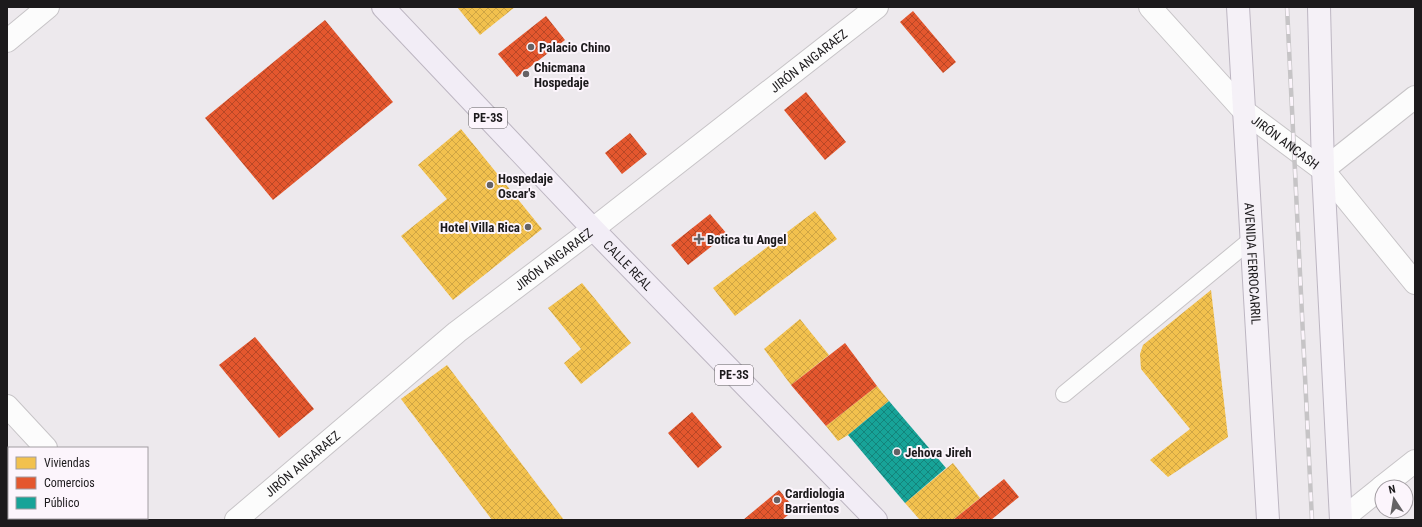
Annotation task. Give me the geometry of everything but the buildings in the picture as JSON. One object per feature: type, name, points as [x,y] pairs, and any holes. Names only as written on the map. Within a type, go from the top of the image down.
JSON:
[{"type":"highway","name":"CALLE REAL","points":[[383,7],[593,230],[876,520]]},
{"type":"main road","name":"AVENIDA FERROCARRIL","points":[[1238,7],[1268,520]]},
{"type":"main road","points":[[1319,7],[1323,170],[1341,520]]},
{"type":"street","points":[[7,41],[48,7]]},
{"type":"street","name":"JIRÓN ANGARAEZ","points":[[236,520],[457,332],[593,230],[877,7]]},
{"type":"street","name":"JIRÓN ANCASH","points":[[1150,7],[1244,112],[1323,170],[1415,283]]},
{"type":"street","points":[[1323,170],[1415,97]]},
{"type":"street","points":[[7,406],[45,447]]},
{"type":"street","points":[[1392,479],[1415,461]]},
{"type":"street","points":[[1341,520],[1374,493]]},
{"type":"lane","points":[[1064,394],[1252,239]]},
{"type":"railway","points":[[1287,7],[1312,520]]},
{"type":"place","name":"Palacio Chino","points":[[531,47]]},
{"type":"place","name":"Chicmana Hospedaje","points":[[526,74]]},
{"type":"place","name":"Hospedaje Oscar's","points":[[490,185]]},
{"type":"place","name":"Hotel Villa Rica","points":[[528,227]]},
{"type":"place","name":"Botica tu Angel","points":[[699,239]]},
{"type":"place","name":"Jehova Jireh","points":[[897,452]]},
{"type":"place","name":"Cardiologia Barrientos","points":[[777,500]]}]
